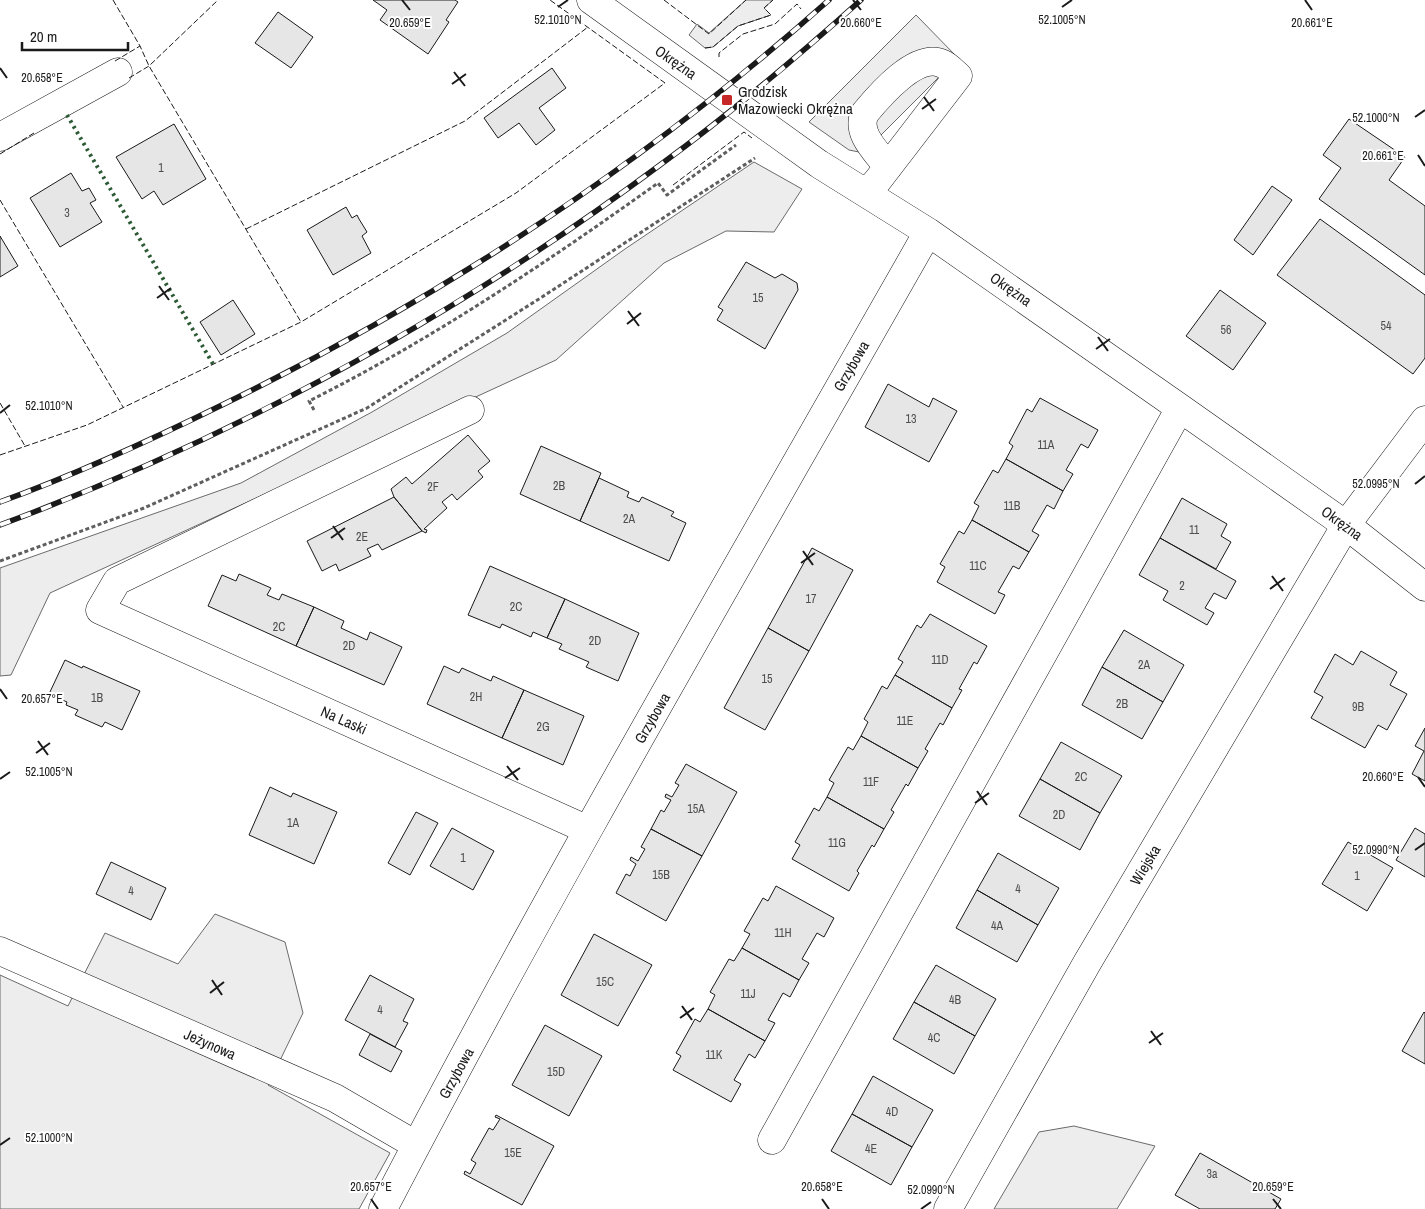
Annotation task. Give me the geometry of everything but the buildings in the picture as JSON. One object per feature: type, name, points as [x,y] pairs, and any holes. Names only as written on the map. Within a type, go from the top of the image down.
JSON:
[{"type":"street","name":"Okrężna","points":[[591,0],[818,164],[928,232],[1346,524],[1425,587]]},
{"type":"street","points":[[0,137],[118,72]]},
{"type":"street","points":[[867,193],[888,167]]},
{"type":"street","name":"Grzybowa","points":[[383,1209],[588,830],[928,232]]},
{"type":"street","points":[[772,1140],[1180,408]]},
{"type":"street","name":"Na Laski","points":[[470,410],[117,581],[100,610],[588,830]]},
{"type":"street","name":"Wiejska","points":[[948,1209],[1087,963],[1346,524],[1425,420]]},
{"type":"street","name":"Jeżynowa","points":[[0,951],[335,1098],[416,1146]]},
{"type":"path","points":[[314,410],[309,401],[384,361],[500,291],[658,184],[667,195],[736,144]]},
{"type":"path","points":[[0,561],[144,508],[367,408],[550,292],[758,156]]},
{"type":"shaded area","points":[[746,0],[773,0],[764,8],[771,15],[738,26],[713,47],[705,48],[689,35],[697,24],[709,33]]},
{"type":"shaded area","points":[[916,15],[958,58],[872,144],[859,152],[849,150],[809,122]]},
{"type":"shaded area","points":[[754,162],[802,189],[774,232],[726,231],[664,263],[556,360],[50,593],[11,675],[0,676],[0,568],[241,483],[372,412],[507,333],[625,249]]},
{"type":"shaded area","points":[[215,914],[285,942],[303,1013],[268,1085],[390,1153],[359,1209],[0,1209],[0,975],[68,1006],[105,933],[178,964]]},
{"type":"shaded area","points":[[1074,1126],[1155,1146],[1117,1209],[994,1209],[1039,1132]]},
{"type":"railway","points":[[0,502],[114,456],[224,404],[305,363],[385,319],[464,272],[540,223],[615,171],[760,59],[829,0]]},
{"type":"railway","points":[[0,525],[174,453],[259,412],[425,322],[583,220],[660,165],[762,85],[861,0]]},
{"type":"hedge","points":[[67,115],[213,364]]},
{"type":"fence","points":[[113,0],[140,46],[149,66],[301,322]]},
{"type":"fence","points":[[129,78],[149,66],[218,0]]},
{"type":"fence","points":[[0,455],[87,425],[301,322],[516,193],[665,83],[550,0]]},
{"type":"fence","points":[[664,0],[709,34],[746,0]]},
{"type":"fence","points":[[705,48],[713,47],[738,26],[771,15],[764,8],[773,0]]},
{"type":"fence","points":[[719,57],[719,53],[743,34],[775,24],[797,4],[801,9]]},
{"type":"fence","points":[[246,229],[465,121],[588,27]]},
{"type":"fence","points":[[115,61],[140,46]]},
{"type":"fence","points":[[673,185],[744,132],[752,138]]},
{"type":"fence","points":[[0,154],[34,133]]},
{"type":"fence","points":[[0,200],[123,407]]},
{"type":"fence","points":[[0,403],[25,446]]},
{"type":"place","name":"Grodzisk Mazowiecki Okrężna","points":[[727,100]]}]
